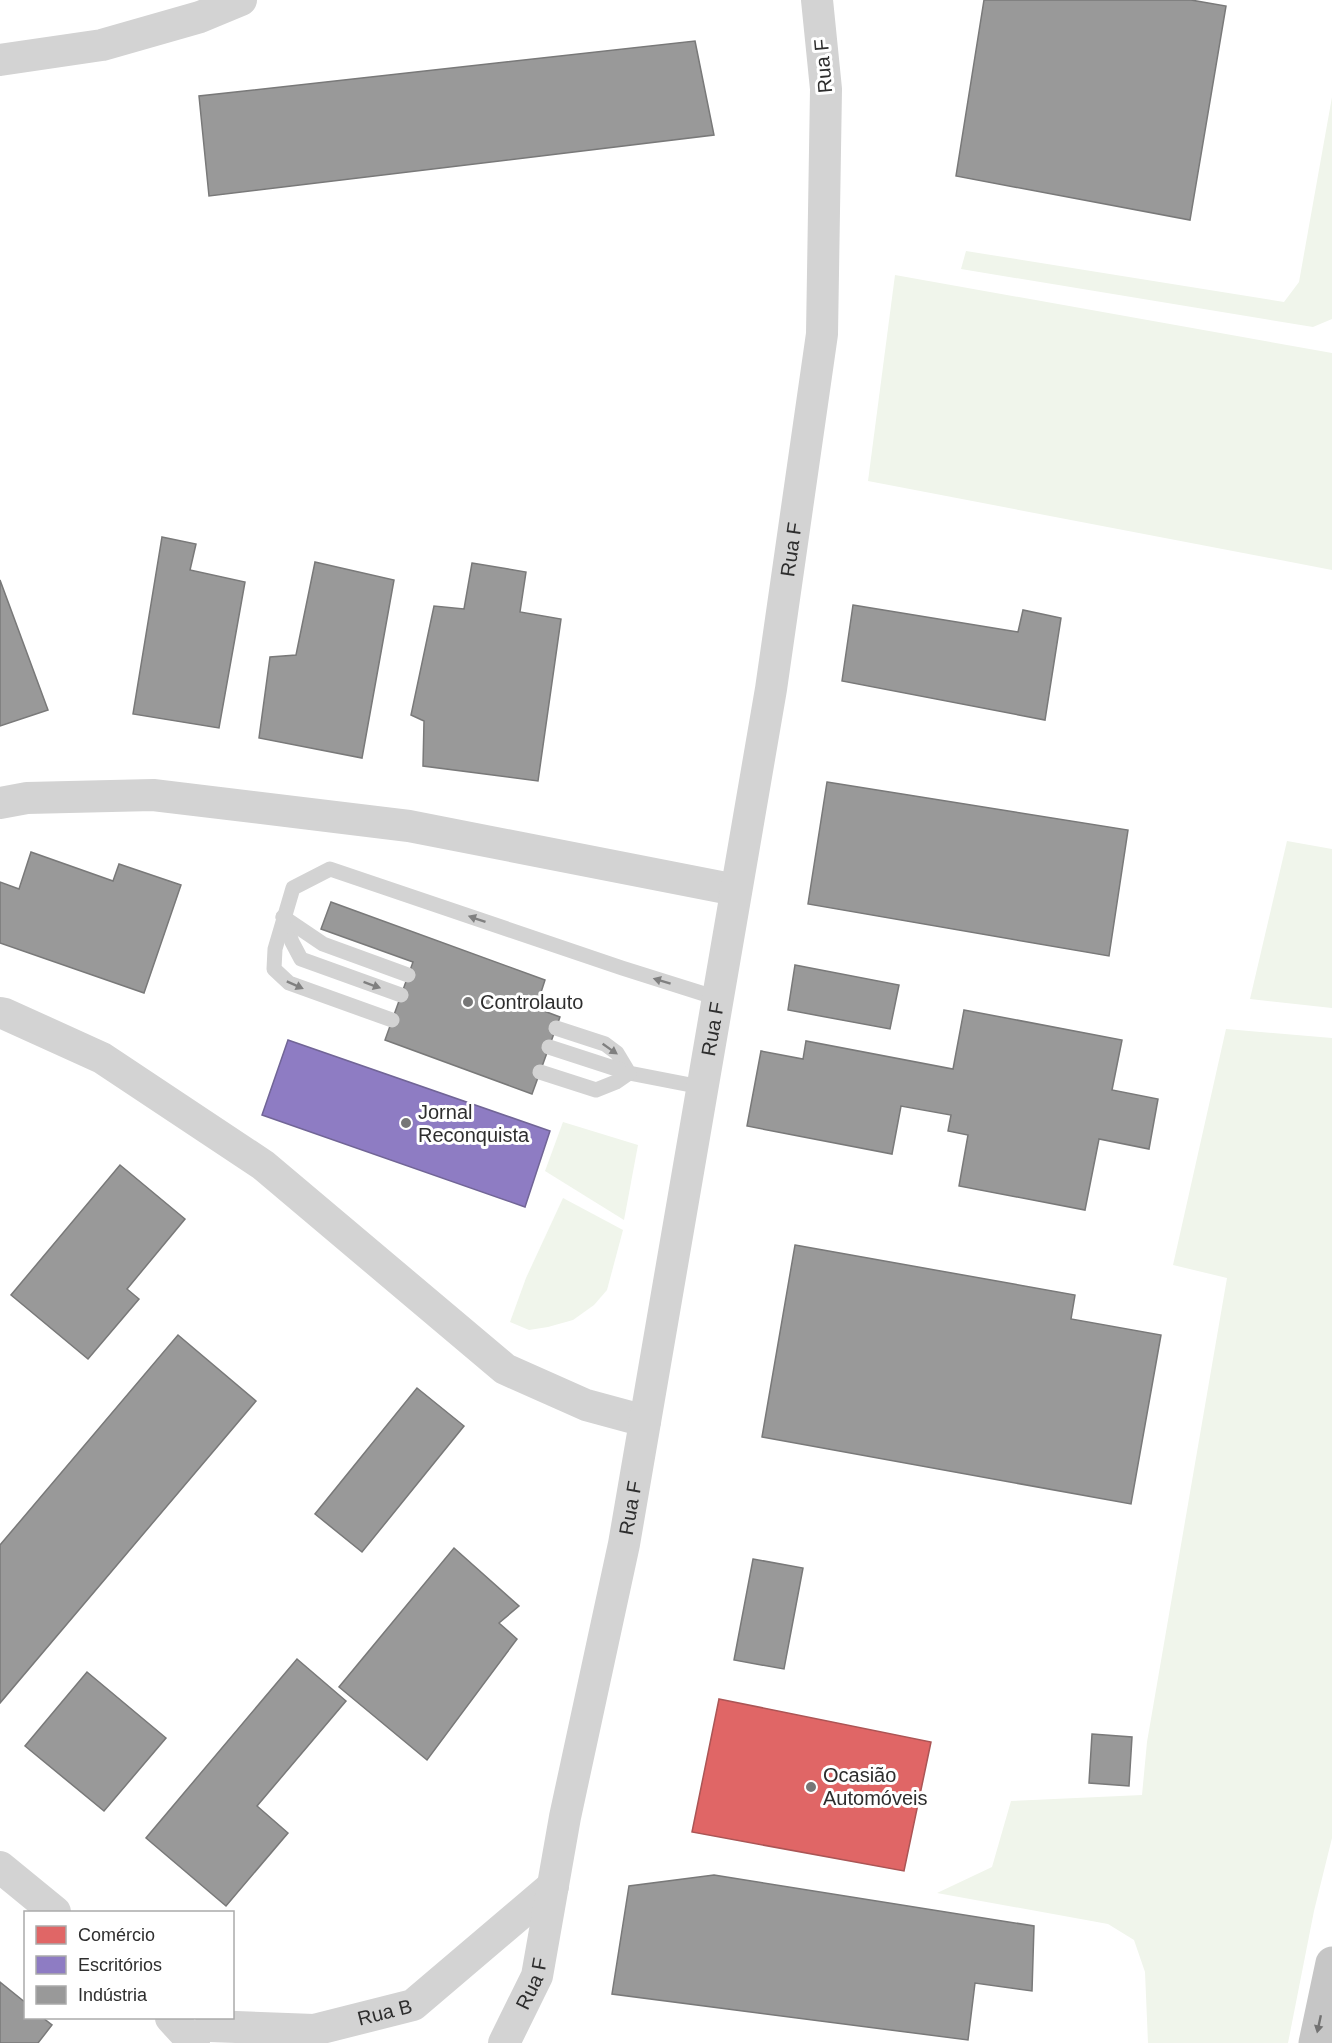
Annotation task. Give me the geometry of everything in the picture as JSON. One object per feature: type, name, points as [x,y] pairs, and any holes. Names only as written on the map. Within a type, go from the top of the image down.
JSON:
[{"type":"main road","points":[[1315,2043],[1332,1963]]},
{"type":"street","points":[[0,60],[102,45],[200,17],[241,0]]},
{"type":"street","name":"Rua F","points":[[504,2043],[537,1976],[565,1817],[624,1544],[771,688],[822,333],[826,89],[817,0]]},
{"type":"street","points":[[0,803],[27,798],[153,795],[188,799],[409,826],[736,890]]},
{"type":"street","points":[[0,1013],[102,1058],[263,1165],[505,1369],[586,1405],[645,1421]]},
{"type":"street","points":[[0,1867],[54,1911]]},
{"type":"street","name":"Rua B","points":[[199,2029],[314,2030],[413,2005],[553,1886]]},
{"type":"street","points":[[174,2019],[236,2043]]},
{"type":"lane","points":[[392,1020],[289,983],[274,969],[275,950],[293,888],[330,868],[622,968],[717,998]]},
{"type":"lane","points":[[283,917],[323,944],[408,975]]},
{"type":"lane","points":[[283,917],[301,959],[401,996]]},
{"type":"lane","points":[[556,1028],[605,1044],[617,1053],[629,1073]]},
{"type":"lane","points":[[549,1047],[629,1073],[701,1087]]},
{"type":"lane","points":[[540,1072],[596,1090],[616,1082],[629,1073]]},
{"type":"shaded area","points":[[1332,97],[1332,319],[1313,327],[961,269],[966,251],[1284,302],[1299,282]]},
{"type":"shaded area","points":[[895,275],[1332,353],[1332,570],[868,481]]},
{"type":"shaded area","points":[[1287,841],[1332,849],[1332,1008],[1250,999]]},
{"type":"shaded area","points":[[1226,1029],[1332,1038],[1332,1838],[1314,1911],[1288,2043],[1148,2043],[1145,1972],[1134,1940],[1108,1924],[937,1893],[992,1867],[1011,1801],[1142,1795],[1147,1742],[1227,1278],[1173,1265]]},
{"type":"shaded area","points":[[563,1122],[638,1145],[624,1220],[545,1171]]},
{"type":"shaded area","points":[[563,1198],[623,1230],[607,1290],[594,1305],[573,1320],[529,1330],[510,1322],[526,1278]]},
{"type":"building: Comércio","name":"Ocasião Automóveis","points":[[719,1699],[931,1742],[904,1871],[692,1832]]},
{"type":"building: Escritórios","name":"Jornal Reconquista","points":[[288,1040],[550,1131],[525,1207],[262,1115]]},
{"type":"building: Indústria","points":[[984,0],[1191,0],[1226,6],[1190,220],[956,176]]},
{"type":"building: Indústria","points":[[695,41],[714,135],[209,196],[199,96]]},
{"type":"building: Indústria","points":[[162,537],[196,544],[190,570],[245,582],[219,728],[133,714]]},
{"type":"building: Indústria","points":[[315,562],[394,580],[362,758],[259,738],[270,657],[296,655]]},
{"type":"building: Indústria","points":[[472,563],[526,572],[520,612],[561,619],[538,781],[423,766],[424,721],[411,715],[434,606],[464,609]]},
{"type":"building: Indústria","points":[[0,580],[48,710],[0,726]]},
{"type":"building: Indústria","points":[[853,605],[1018,632],[1023,610],[1061,618],[1045,720],[842,681]]},
{"type":"building: Indústria","points":[[827,782],[1128,830],[1109,956],[808,904]]},
{"type":"building: Indústria","points":[[31,852],[113,881],[119,864],[181,885],[144,993],[0,943],[0,882],[19,889]]},
{"type":"building: Indústria","name":"Controlauto","points":[[331,902],[545,980],[536,1008],[560,1017],[532,1094],[385,1040],[413,962],[321,929]]},
{"type":"building: Indústria","points":[[795,965],[899,985],[890,1029],[788,1010]]},
{"type":"building: Indústria","points":[[964,1010],[1122,1040],[1112,1090],[1158,1099],[1149,1149],[1099,1139],[1085,1210],[959,1186],[968,1135],[948,1131],[951,1115],[901,1106],[892,1154],[747,1126],[761,1051],[803,1059],[806,1041],[953,1069]]},
{"type":"building: Indústria","points":[[120,1165],[185,1219],[127,1289],[139,1299],[88,1359],[11,1295]]},
{"type":"building: Indústria","points":[[795,1245],[1075,1295],[1071,1319],[1161,1335],[1131,1504],[762,1437]]},
{"type":"building: Indústria","points":[[178,1335],[256,1401],[0,1703],[0,1545]]},
{"type":"building: Indústria","points":[[417,1388],[464,1426],[362,1552],[315,1514]]},
{"type":"building: Indústria","points":[[454,1548],[519,1606],[499,1623],[517,1639],[427,1760],[339,1687]]},
{"type":"building: Indústria","points":[[753,1559],[803,1568],[784,1669],[734,1660]]},
{"type":"building: Indústria","points":[[297,1659],[346,1701],[257,1806],[288,1833],[226,1906],[146,1838]]},
{"type":"building: Indústria","points":[[87,1672],[166,1738],[104,1811],[25,1746]]},
{"type":"building: Indústria","points":[[1092,1734],[1132,1737],[1129,1786],[1089,1783]]},
{"type":"building: Indústria","points":[[714,1875],[1034,1926],[1032,1991],[975,1983],[968,2040],[612,1994],[629,1886]]},
{"type":"building: Indústria","points":[[0,1982],[24,2001],[24,2019],[44,2019],[52,2025],[38,2043],[0,2043]]},
{"type":"place","name":"Controlauto","points":[[468,1002]]},
{"type":"place","name":"Jornal Reconquista","points":[[406,1123]]},
{"type":"place","name":"Ocasião Automóveis","points":[[811,1787]]}]
